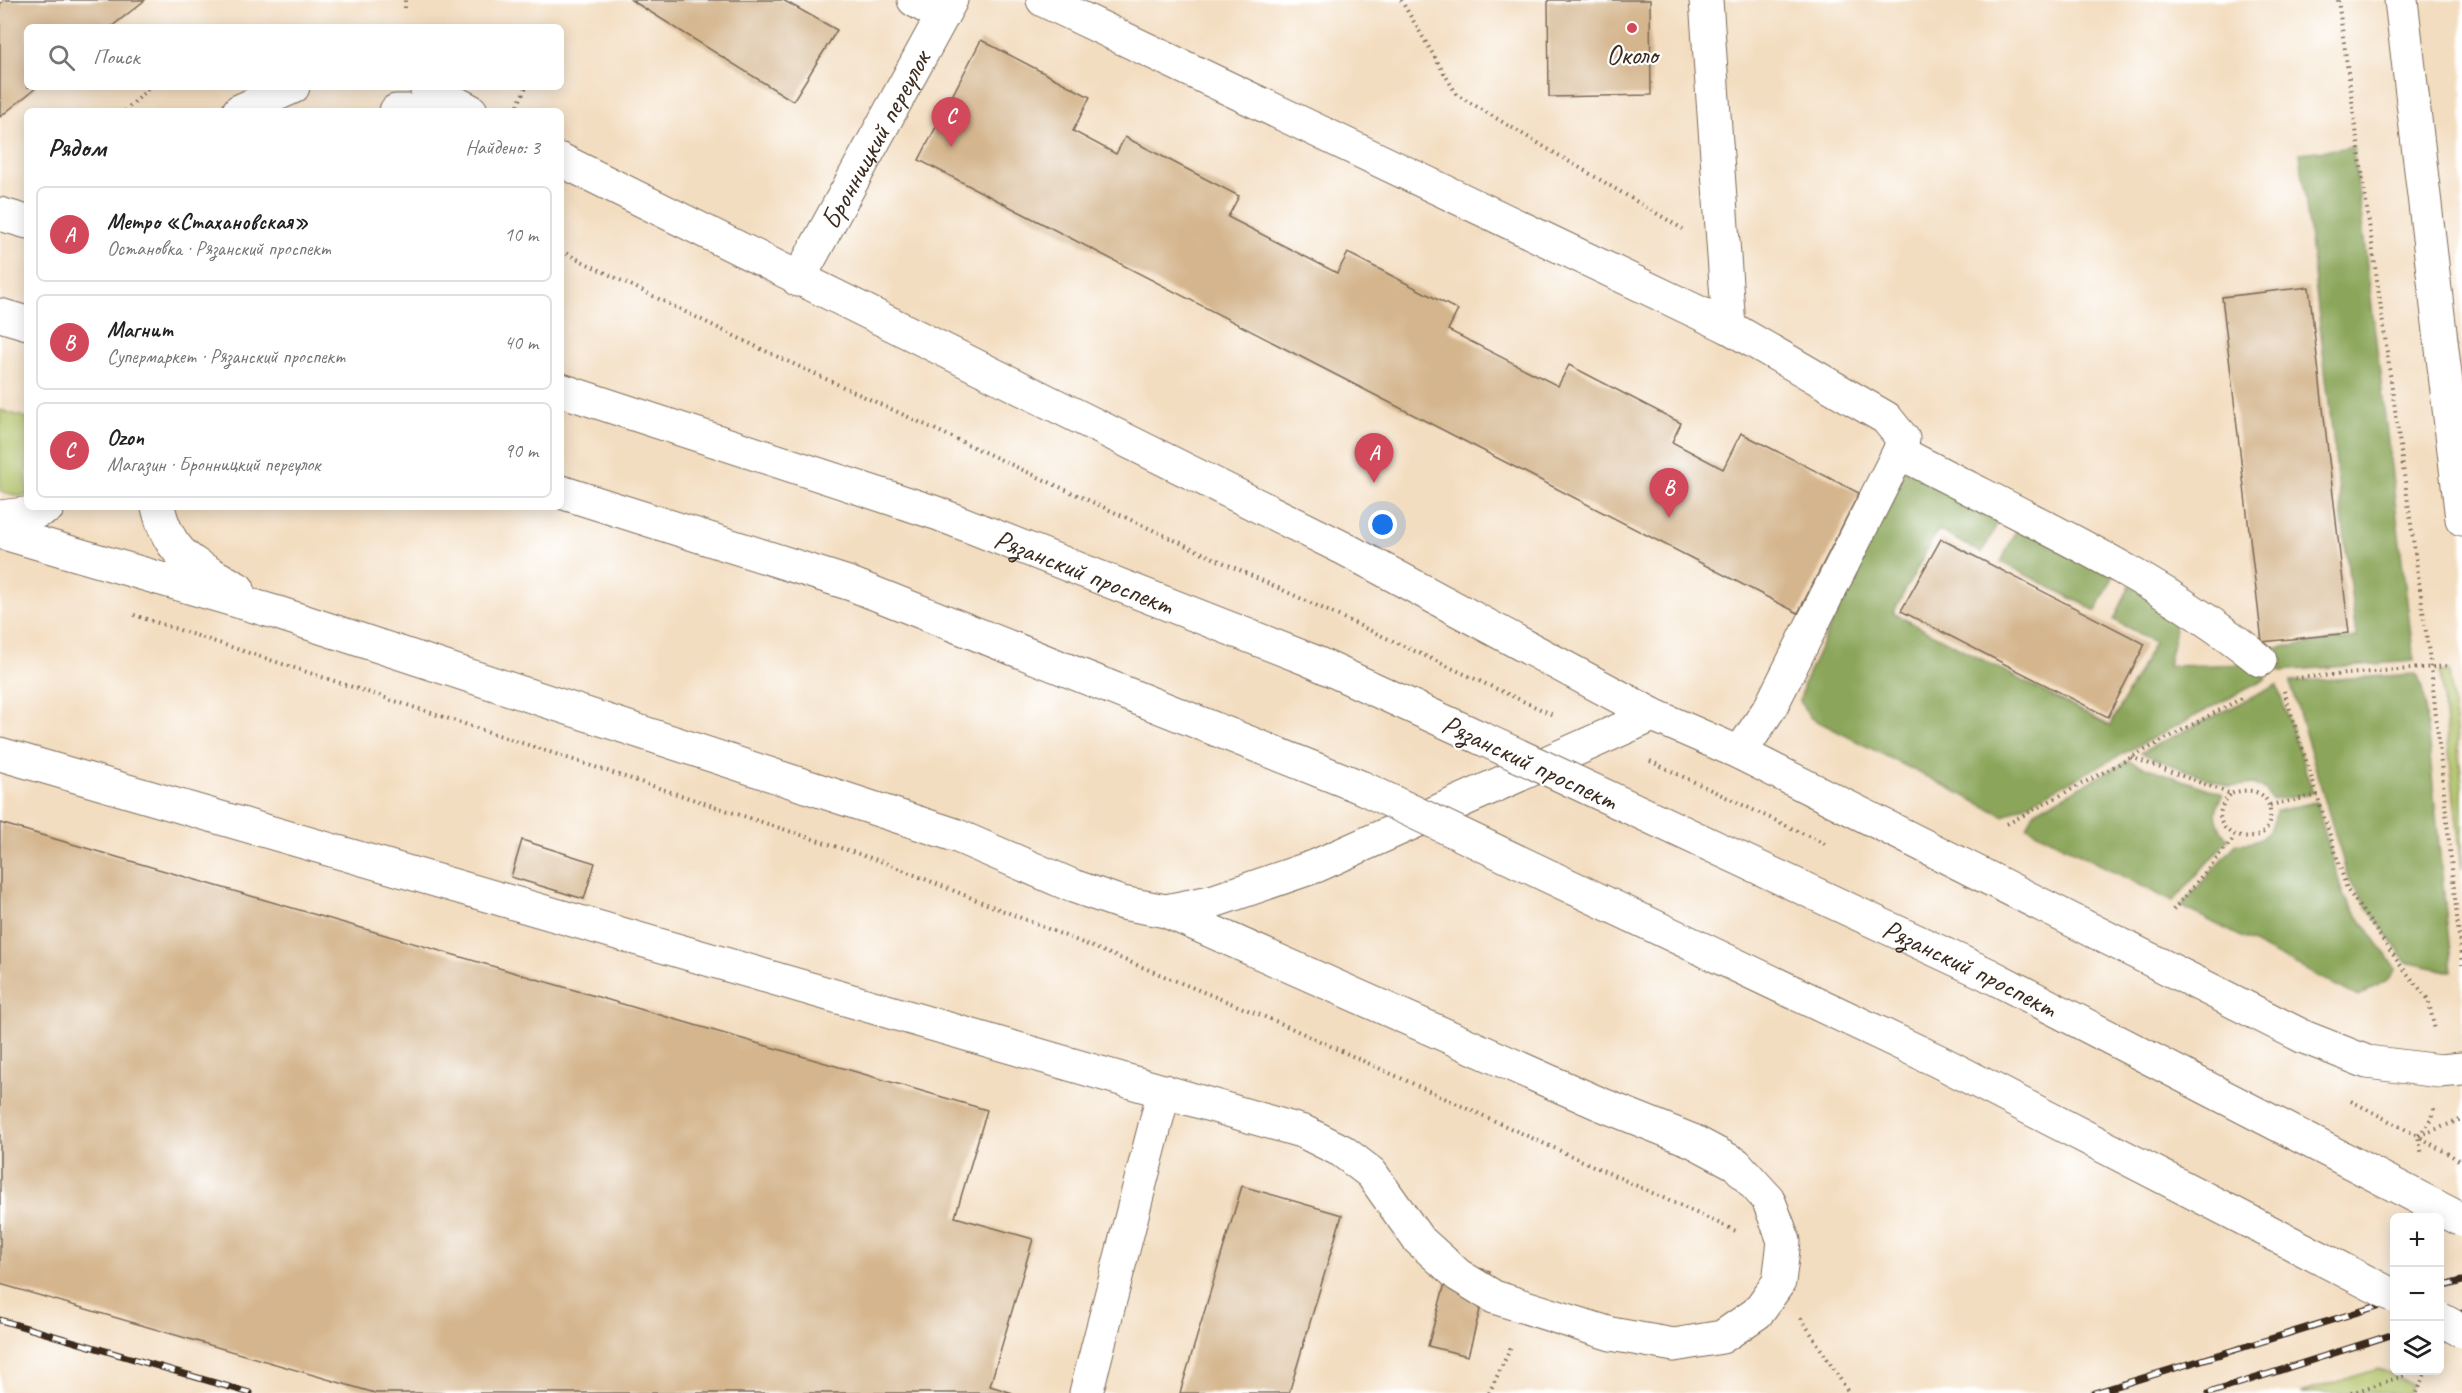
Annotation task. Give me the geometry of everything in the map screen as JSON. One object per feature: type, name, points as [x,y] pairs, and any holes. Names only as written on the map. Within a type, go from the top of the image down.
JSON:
[{"type":"street","points":[[914,0],[946,8]]},
{"type":"street","points":[[1043,0],[1729,327],[1886,418],[1903,439],[1899,453],[1771,706],[1740,753]]},
{"type":"street","points":[[1706,0],[1729,327]]},
{"type":"street","points":[[2401,0],[2460,473],[2462,519]]},
{"type":"street","name":"Бронницкий переулок","points":[[798,280],[946,8]]},
{"type":"street","points":[[246,108],[285,90]]},
{"type":"street","points":[[432,90],[465,108]]},
{"type":"street","points":[[564,162],[798,280],[1345,549],[1653,715],[1740,753],[2304,1037],[2367,1062],[2451,1070]]},
{"type":"street","points":[[0,209],[24,209]]},
{"type":"street","points":[[0,214],[24,221]]},
{"type":"street","points":[[0,315],[24,322]]},
{"type":"street","name":"Рязанский проспект","points":[[564,391],[936,513],[1310,660],[1987,974],[2462,1220]]},
{"type":"street","points":[[1899,453],[2130,573],[2201,616],[2260,660]]},
{"type":"street","points":[[564,493],[851,584],[1364,788],[1938,1062],[2390,1294]]},
{"type":"street","points":[[0,517],[40,510]]},
{"type":"street","points":[[159,510],[169,542],[182,556],[278,613]]},
{"type":"street","points":[[0,532],[278,613],[955,835],[1073,886],[1122,903],[1166,911],[1598,1103],[1693,1141],[1736,1164],[1768,1199],[1784,1241],[1779,1282],[1757,1313],[1722,1337],[1674,1345],[1611,1334],[1494,1297],[1458,1275],[1418,1239],[1371,1173],[1342,1151],[1304,1132],[0,754]]},
{"type":"street","points":[[1166,911],[1211,902],[1316,866],[1604,739],[1653,715]]},
{"type":"street","points":[[1086,1393],[1164,1092]]},
{"type":"street","points":[[2443,1321],[2462,1331]]},
{"type":"path","points":[[405,0],[405,8]]},
{"type":"path","points":[[1401,0],[1457,94],[1725,253]]},
{"type":"path","points":[[2338,0],[2431,668],[2462,965]]},
{"type":"path","points":[[128,108],[147,90]]},
{"type":"path","points":[[516,108],[525,90]]},
{"type":"path","points":[[564,252],[759,348],[1604,739],[1838,850]]},
{"type":"path","points":[[132,615],[883,862],[1280,1023],[1744,1234]]},
{"type":"path","points":[[2291,678],[2448,666]]},
{"type":"path","points":[[2283,689],[2319,795],[2347,890],[2401,966],[2428,999],[2451,1070],[2432,1120],[2418,1136]]},
{"type":"path","points":[[2007,824],[2130,756],[2250,694]]},
{"type":"path","points":[[2130,756],[2231,794]]},
{"type":"path","points":[[2242,789],[2253,790],[2263,796],[2269,805],[2271,817],[2266,828],[2258,835],[2247,839],[2235,837],[2222,821],[2221,811],[2224,801],[2231,794],[2242,789]]},
{"type":"path","points":[[2269,805],[2319,795]]},
{"type":"path","points":[[2174,910],[2235,837]]},
{"type":"path","points":[[2346,1098],[2462,1162]]},
{"type":"path","points":[[2418,1136],[2462,1119]]},
{"type":"path","points":[[2418,1136],[2423,1159]]},
{"type":"path","points":[[1779,1282],[1849,1393]]},
{"type":"path","points":[[1489,1393],[1531,1308]]},
{"type":"path","points":[[2351,1393],[2406,1375]]},
{"type":"path","points":[[2417,1393],[2424,1375]]},
{"type":"green space","points":[[2353,147],[2414,661],[2280,671],[2266,657],[2266,649],[2356,638],[2300,153]]},
{"type":"green space","points":[[0,410],[24,417],[24,495],[0,491]]},
{"type":"green space","points":[[1903,469],[2000,518],[1982,553],[1938,530],[1893,613],[2110,726],[2154,642],[2114,620],[2130,585],[2173,617],[2175,633],[2168,666],[2254,664],[2266,679],[2004,816],[1809,717],[1800,701],[1804,683]]},
{"type":"green space","points":[[2018,526],[2114,575],[2096,611],[2001,562]]},
{"type":"green space","points":[[2449,671],[2462,782],[2462,868],[2440,672]]},
{"type":"green space","points":[[2415,674],[2423,687],[2452,972],[2406,962],[2349,881],[2290,682]]},
{"type":"green space","points":[[2277,685],[2313,793],[2273,800],[2266,791],[2253,784],[2230,787],[2140,753]]},
{"type":"green space","points":[[2128,761],[2223,794],[2217,806],[2216,817],[2228,839],[2173,902],[2027,827],[2035,811]]},
{"type":"green space","points":[[2316,802],[2343,895],[2396,969],[2387,980],[2358,997],[2181,906],[2237,843],[2259,840],[2269,832],[2276,811]]},
{"type":"green space","points":[[2378,1369],[2412,1384],[2408,1393],[2301,1393]]},
{"type":"building","points":[[5,0],[145,0],[115,24],[24,24],[24,90],[33,90],[0,117],[0,4]]},
{"type":"building","points":[[631,0],[783,0],[837,30],[793,101]]},
{"type":"building","points":[[1548,0],[1650,0],[1651,95],[1549,97]]},
{"type":"building","points":[[981,40],[1090,97],[1073,131],[1116,154],[1125,137],[1239,196],[1228,217],[1337,273],[1348,253],[1458,310],[1448,330],[1558,386],[1569,365],[1681,423],[1672,442],[1723,469],[1741,433],[1859,493],[1798,613],[919,160]]},
{"type":"building","points":[[2309,287],[2349,633],[2262,642],[2222,297]]},
{"type":"building","points":[[1941,539],[2145,644],[2108,717],[1901,611]]},
{"type":"building","points":[[0,823],[987,1110],[955,1217],[1033,1239],[990,1386],[1013,1393],[375,1393],[0,1284]]},
{"type":"building","points":[[522,840],[595,863],[584,899],[511,877]]},
{"type":"building","points":[[1242,1186],[1342,1215],[1289,1393],[1180,1393]]},
{"type":"building","points":[[1451,1261],[1490,1271],[1468,1356],[1428,1346]]},
{"type":"railway","points":[[2444,1286],[2462,1281]]},
{"type":"railway","points":[[2094,1393],[2390,1302]]},
{"type":"railway","points":[[2444,1319],[2462,1313]]},
{"type":"railway","points":[[0,1320],[250,1393]]},
{"type":"railway","points":[[2209,1393],[2390,1335]]},
{"type":"place","name":"Около","points":[[1632,28]]},
{"type":"place","name":"Ozon","points":[[951,147]]},
{"type":"place","name":"Метро «Стахановская»","points":[[1374,483]]},
{"type":"place","name":"Магнит","points":[[1669,518]]}]
